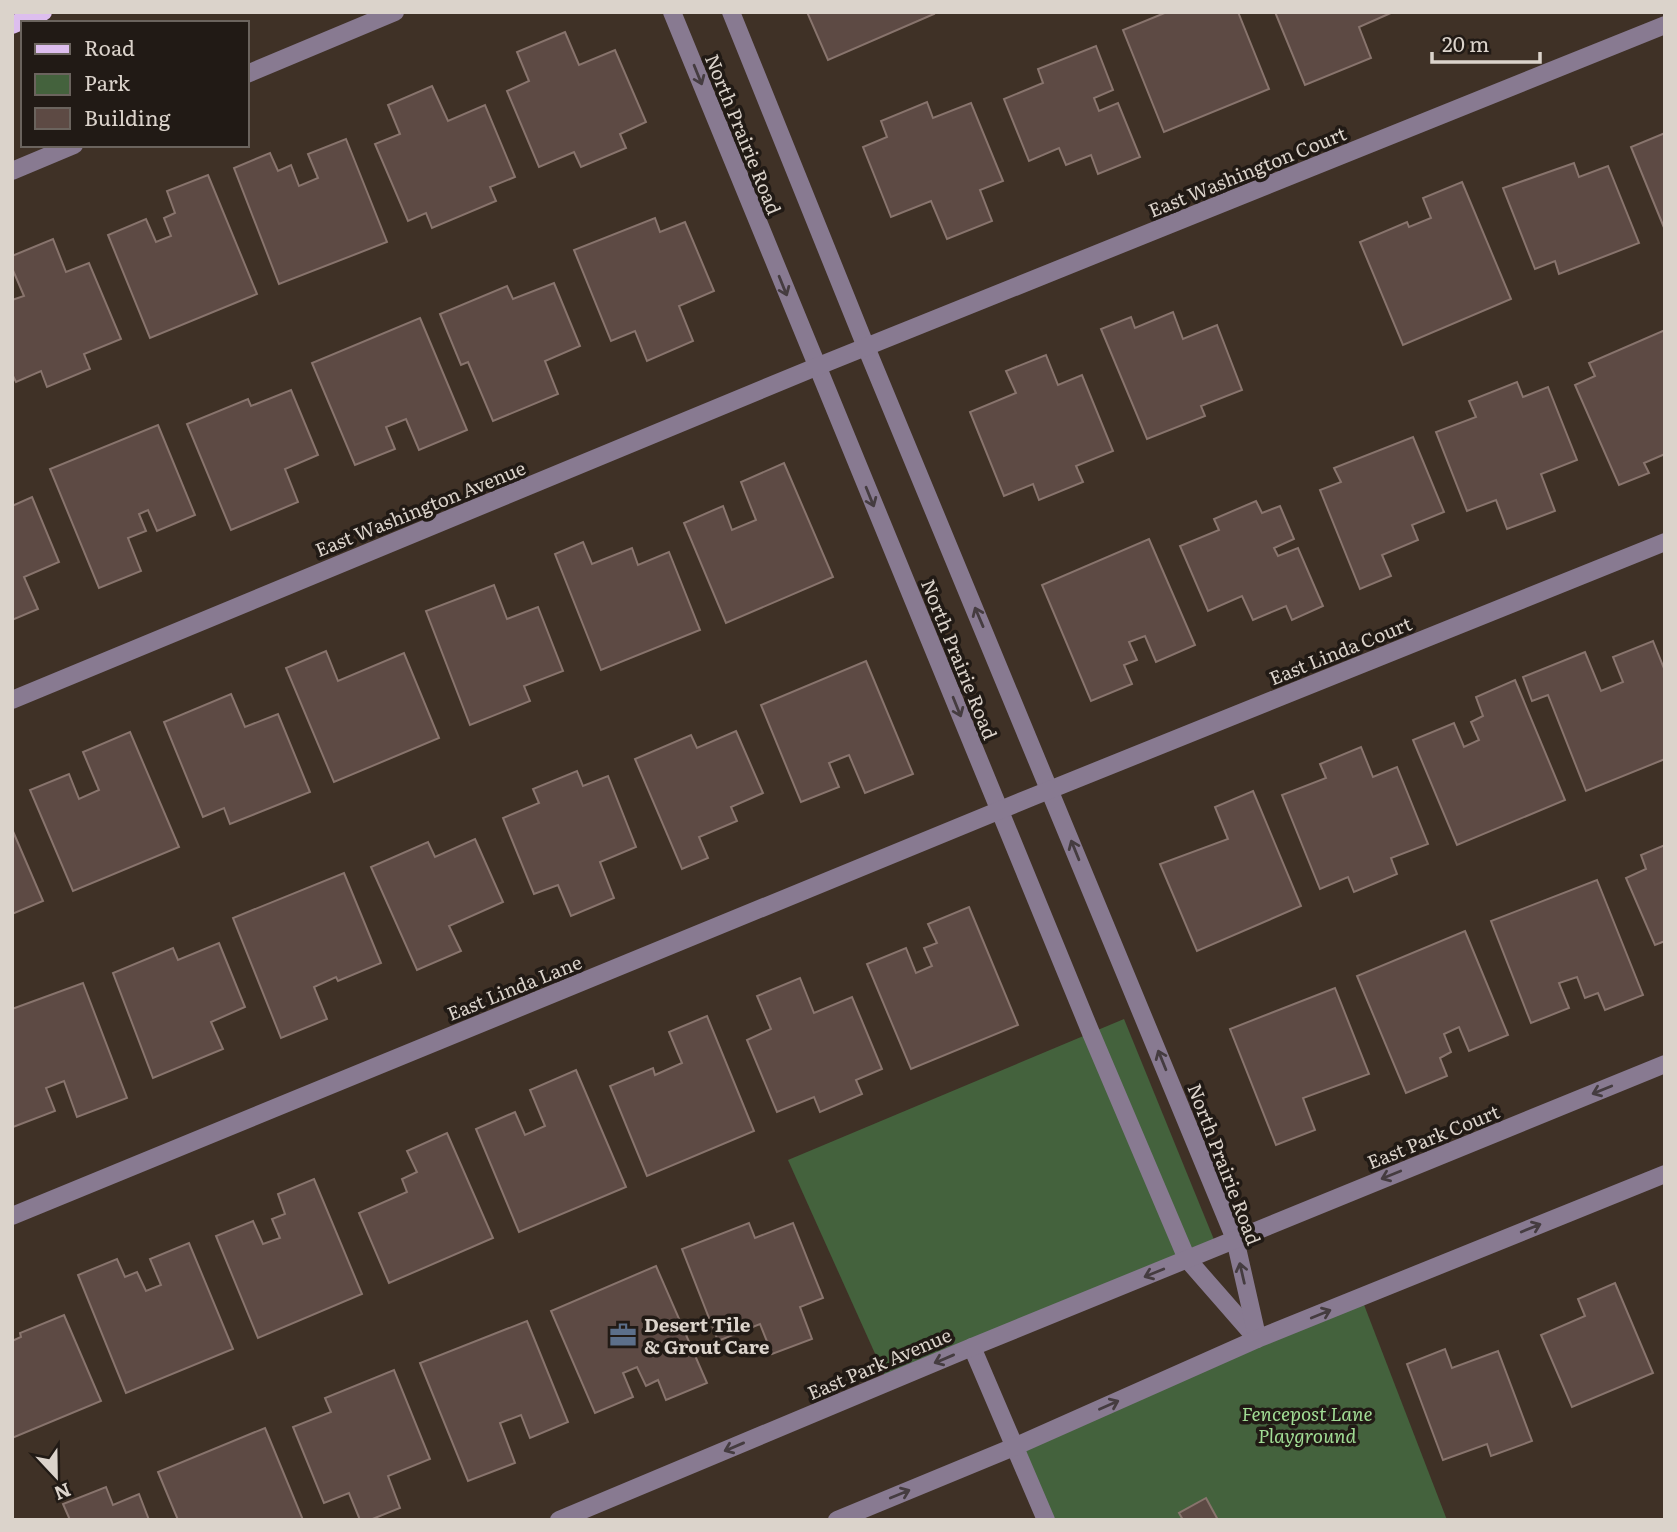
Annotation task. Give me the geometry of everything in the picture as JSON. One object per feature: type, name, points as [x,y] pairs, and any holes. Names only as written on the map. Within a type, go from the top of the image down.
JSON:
[{"type":"main road","points":[[22,21],[43,12]]},
{"type":"street","points":[[248,74],[395,12]]},
{"type":"street","name":"North Prairie Road","points":[[672,12],[1091,1033],[1187,1259],[1257,1339]]},
{"type":"street","name":"North Prairie Road","points":[[731,12],[866,347],[1235,1239],[1257,1339]]},
{"type":"street","name":"East Washington Court","points":[[844,355],[1665,25]]},
{"type":"street","points":[[12,171],[69,147]]},
{"type":"street","name":"East Washington Avenue","points":[[12,700],[844,355]]},
{"type":"street","name":"East Linda Court","points":[[1032,797],[1665,542]]},
{"type":"street","name":"East Linda Lane","points":[[12,1216],[1032,797]]},
{"type":"street","name":"East Park Court","points":[[1217,1247],[1665,1064]]},
{"type":"street","points":[[837,1520],[1016,1446],[1257,1339],[1665,1174]]},
{"type":"street","name":"East Park Avenue","points":[[558,1520],[1217,1247]]},
{"type":"street","points":[[972,1347],[1046,1520]]},
{"type":"green space","points":[[1124,1019],[1217,1247],[886,1378],[788,1160]]},
{"type":"green space","name":"Fencepost Lane Playground","points":[[1361,1297],[1447,1520],[1046,1520],[1016,1446]]},
{"type":"building","points":[[807,12],[933,12],[934,14],[828,60]]},
{"type":"building","points":[[1167,12],[1238,12],[1269,89],[1164,132],[1123,30]]},
{"type":"building","points":[[1275,12],[1393,12],[1359,27],[1371,58],[1305,85]]},
{"type":"building","points":[[565,32],[579,65],[615,50],[646,122],[620,134],[626,148],[581,167],[574,152],[539,167],[507,91],[529,81],[517,52]]},
{"type":"building","points":[[1096,46],[1113,90],[1094,98],[1099,111],[1118,103],[1140,157],[1098,174],[1091,155],[1066,165],[1059,148],[1029,161],[1004,99],[1043,83],[1038,69]]},
{"type":"building","points":[[432,86],[448,121],[485,105],[515,177],[490,187],[496,201],[432,228],[426,213],[408,221],[375,144],[400,134],[388,105]]},
{"type":"building","points":[[927,102],[933,118],[971,103],[1003,181],[980,190],[992,221],[947,239],[931,201],[891,217],[863,147],[887,137],[881,121]]},
{"type":"building","points":[[1665,133],[1665,230],[1631,147]]},
{"type":"building","points":[[346,139],[387,242],[279,284],[234,168],[270,153],[278,171],[291,165],[299,186],[318,178],[308,154]]},
{"type":"building","points":[[1574,163],[1579,177],[1608,166],[1639,243],[1559,274],[1555,261],[1535,269],[1503,188]]},
{"type":"building","points":[[208,175],[257,294],[150,338],[108,235],[146,219],[156,242],[171,236],[164,218],[175,213],[167,191]]},
{"type":"building","points":[[1462,182],[1511,299],[1403,345],[1360,242],[1407,222],[1409,227],[1431,218],[1423,198]]},
{"type":"building","points":[[655,218],[660,232],[685,222],[714,291],[679,306],[693,341],[647,361],[635,331],[611,341],[574,250]]},
{"type":"building","points":[[53,239],[66,272],[89,263],[121,339],[84,354],[90,369],[47,387],[41,371],[16,382],[12,374],[12,300],[24,296],[12,268],[12,256]]},
{"type":"building","points":[[554,283],[580,346],[545,361],[558,394],[493,421],[468,362],[461,365],[440,314],[507,286],[513,299]]},
{"type":"building","points":[[1173,312],[1183,339],[1217,325],[1242,390],[1201,406],[1205,416],[1147,439],[1101,329],[1131,317],[1135,328]]},
{"type":"building","points":[[420,318],[467,430],[419,450],[406,419],[386,427],[395,449],[355,465],[312,363]]},
{"type":"building","points":[[1665,330],[1665,454],[1644,463],[1649,473],[1619,485],[1575,385],[1595,376],[1589,363]]},
{"type":"building","points":[[1046,355],[1058,385],[1082,375],[1113,451],[1076,466],[1083,482],[1039,500],[1033,484],[1004,496],[970,412],[1016,393],[1006,371]]},
{"type":"building","points":[[1517,382],[1523,397],[1548,387],[1577,460],[1541,474],[1555,511],[1507,529],[1496,500],[1467,511],[1436,432],[1476,417],[1469,401]]},
{"type":"building","points":[[291,390],[318,455],[285,469],[298,502],[231,530],[187,424],[248,399],[251,406]]},
{"type":"building","points":[[158,425],[195,515],[157,531],[148,510],[139,514],[146,531],[128,538],[141,571],[99,588],[50,469]]},
{"type":"building","points":[[1413,437],[1444,512],[1412,525],[1418,540],[1382,555],[1391,576],[1360,589],[1320,490],[1341,482],[1334,468]]},
{"type":"building","points":[[784,463],[833,577],[726,623],[684,523],[723,506],[732,530],[756,520],[741,482]]},
{"type":"building","points":[[32,497],[59,562],[24,577],[38,609],[12,620],[12,506]]},
{"type":"building","points":[[1256,501],[1262,513],[1280,506],[1294,539],[1274,548],[1278,556],[1298,548],[1323,606],[1292,620],[1286,606],[1253,620],[1242,596],[1208,611],[1180,546],[1219,530],[1214,519]]},
{"type":"building","points":[[1149,539],[1195,645],[1156,662],[1145,636],[1129,642],[1137,660],[1124,665],[1132,684],[1091,701],[1042,585]]},
{"type":"building","points":[[583,542],[592,564],[632,548],[638,565],[669,552],[700,630],[601,670],[555,554]]},
{"type":"building","points":[[494,585],[507,619],[538,607],[563,671],[524,686],[530,701],[470,725],[426,611]]},
{"type":"building","points":[[1653,641],[1665,671],[1665,759],[1586,791],[1548,695],[1532,701],[1523,677],[1585,652],[1601,691],[1623,682],[1613,657]]},
{"type":"building","points":[[326,651],[338,681],[404,653],[439,738],[334,782],[286,668]]},
{"type":"building","points":[[866,661],[913,774],[865,793],[849,755],[829,763],[839,787],[801,802],[761,705]]},
{"type":"building","points":[[1515,680],[1565,800],[1457,845],[1413,740],[1454,723],[1464,747],[1479,740],[1471,722],[1483,716],[1476,697]]},
{"type":"building","points":[[231,694],[245,727],[278,714],[310,792],[230,824],[224,808],[203,817],[164,722]]},
{"type":"building","points":[[736,731],[763,793],[731,807],[737,821],[699,837],[708,858],[682,869],[635,759],[691,735],[697,748]]},
{"type":"building","points":[[130,732],[179,847],[73,891],[30,790],[69,774],[79,799],[99,790],[83,752]]},
{"type":"building","points":[[1361,747],[1373,777],[1397,767],[1428,844],[1391,858],[1397,874],[1354,892],[1348,877],[1320,889],[1282,795],[1326,778],[1320,764]]},
{"type":"building","points":[[577,771],[583,786],[608,776],[636,847],[600,862],[614,898],[571,916],[558,885],[534,894],[503,818],[539,803],[533,789]]},
{"type":"building","points":[[1253,791],[1301,906],[1197,951],[1160,864],[1228,839],[1215,807]]},
{"type":"building","points":[[12,829],[43,901],[12,914]]},
{"type":"building","points":[[475,839],[503,902],[449,926],[461,951],[417,970],[371,867],[428,842],[435,857]]},
{"type":"building","points":[[1665,845],[1665,941],[1655,945],[1626,878],[1646,869],[1641,855]]},
{"type":"building","points":[[344,873],[381,963],[338,981],[336,977],[314,987],[327,1019],[281,1038],[233,918]]},
{"type":"building","points":[[1597,880],[1643,995],[1605,1010],[1598,993],[1585,998],[1577,977],[1559,983],[1569,1008],[1531,1023],[1491,921]]},
{"type":"building","points":[[969,907],[1018,1025],[911,1069],[867,964],[906,948],[916,973],[932,966],[924,948],[937,943],[928,924]]},
{"type":"building","points":[[1465,931],[1508,1035],[1469,1051],[1459,1027],[1444,1034],[1451,1052],[1440,1058],[1447,1076],[1406,1093],[1357,976]]},
{"type":"building","points":[[219,943],[245,1007],[211,1022],[223,1049],[153,1078],[113,973],[173,948],[178,960]]},
{"type":"building","points":[[800,978],[814,1013],[852,997],[882,1069],[856,1080],[862,1094],[820,1112],[814,1097],[777,1112],[747,1040],[771,1029],[757,996]]},
{"type":"building","points":[[83,983],[127,1098],[77,1117],[64,1081],[46,1088],[55,1111],[13,1127],[12,1009]]},
{"type":"building","points":[[1335,988],[1369,1074],[1303,1098],[1315,1130],[1276,1145],[1230,1029]]},
{"type":"building","points":[[707,1016],[754,1131],[647,1176],[610,1086],[653,1068],[655,1075],[682,1063],[669,1032]]},
{"type":"building","points":[[576,1070],[626,1187],[519,1232],[476,1129],[515,1112],[525,1135],[545,1126],[530,1090]]},
{"type":"building","points":[[447,1133],[493,1238],[389,1283],[359,1213],[407,1192],[402,1179],[417,1172],[407,1151]]},
{"type":"building","points":[[314,1179],[362,1294],[258,1338],[216,1236],[253,1221],[263,1244],[280,1238],[272,1219],[285,1214],[278,1194]]},
{"type":"building","points":[[749,1223],[755,1238],[793,1223],[823,1298],[800,1307],[812,1339],[772,1354],[760,1324],[718,1341],[682,1249]]},
{"type":"building","points":[[189,1243],[233,1349],[126,1393],[78,1275],[117,1259],[125,1277],[137,1272],[146,1291],[161,1285],[150,1259]]},
{"type":"building","points":[[656,1266],[707,1383],[666,1400],[658,1380],[646,1386],[637,1367],[623,1373],[633,1397],[595,1413],[551,1311]]},
{"type":"building","points":[[1615,1283],[1653,1373],[1572,1407],[1541,1335],[1585,1316],[1578,1299]]},
{"type":"building","points":[[64,1315],[101,1401],[12,1438],[12,1341],[21,1337],[20,1333]]},
{"type":"building","points":[[527,1321],[568,1422],[530,1438],[521,1415],[500,1423],[515,1463],[468,1481],[420,1363]]},
{"type":"building","points":[[1445,1349],[1452,1368],[1498,1351],[1532,1441],[1491,1456],[1487,1444],[1443,1460],[1407,1364]]},
{"type":"building","points":[[394,1370],[430,1459],[388,1476],[400,1508],[370,1520],[360,1520],[349,1493],[324,1503],[293,1427],[331,1412],[325,1398]]},
{"type":"building","points":[[265,1428],[303,1520],[178,1520],[158,1472]]},
{"type":"building","points":[[106,1487],[113,1505],[139,1494],[149,1520],[70,1520],[63,1504]]},
{"type":"building","points":[[1206,1498],[1218,1520],[1183,1520],[1179,1513]]},
{"type":"place","name":"Desert Tile & Grout Care","points":[[623,1335]]}]
